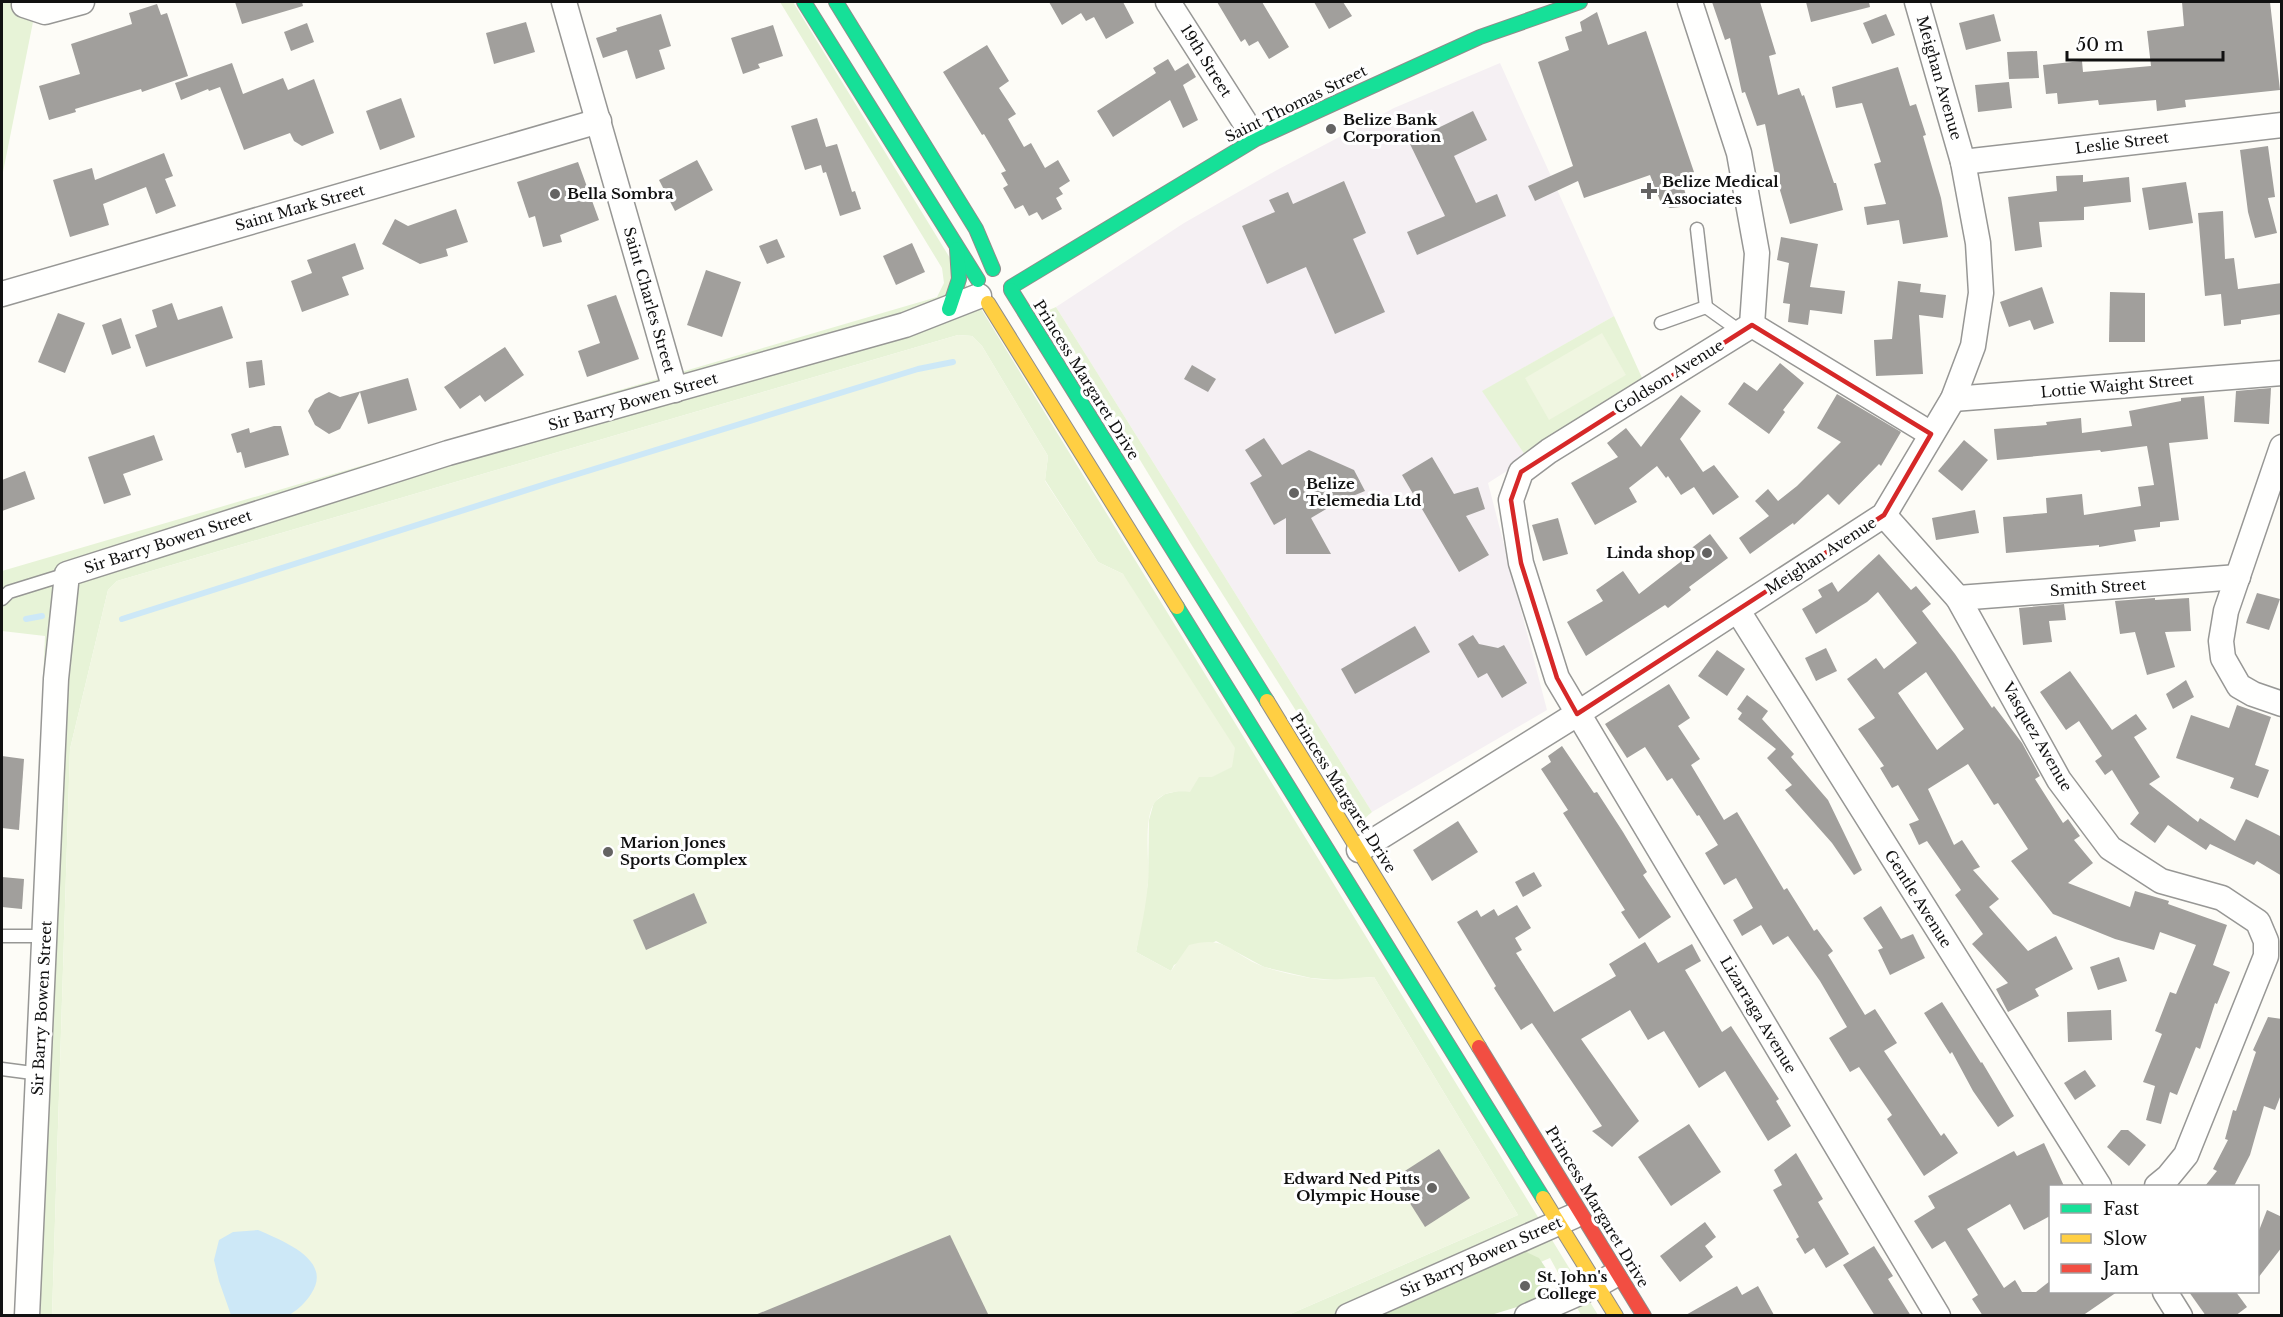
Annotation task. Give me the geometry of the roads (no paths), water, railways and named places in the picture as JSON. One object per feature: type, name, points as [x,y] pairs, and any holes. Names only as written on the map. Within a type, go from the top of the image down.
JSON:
[{"type":"main road","points":[[804,2],[1616,1316]]},
{"type":"main road","points":[[836,2],[1007,276],[1011,289],[1002,302],[982,293]]},
{"type":"main road","name":"Saint Thomas Street","points":[[1011,289],[1256,139],[1336,96],[1480,37],[1580,2]]},
{"type":"main road","points":[[948,309],[956,295],[960,280],[957,249]]},
{"type":"main road","points":[[982,293],[984,272],[1000,268]]},
{"type":"main road","name":"Princess Margaret Drive","points":[[1011,289],[1188,572],[1644,1316]]},
{"type":"street","points":[[24,3],[45,12],[82,2]]},
{"type":"street","name":"Saint Charles Street","points":[[564,2],[675,390]]},
{"type":"street","name":"19th Street","points":[[1168,2],[1244,121]]},
{"type":"street","points":[[1690,2],[1739,153],[1757,254],[1746,328],[1931,434]]},
{"type":"street","name":"Meighan Avenue","points":[[1359,850],[1577,714],[1884,515],[1953,399],[1973,346],[1981,293],[1978,243],[1963,162],[1917,2]]},
{"type":"street","name":"Saint Mark Street","points":[[2,294],[599,122]]},
{"type":"street","name":"Leslie Street","points":[[1963,162],[2282,125]]},
{"type":"street","name":"Sir Barry Bowen Street","points":[[27,1316],[40,1074],[56,679],[68,574],[448,453],[905,325],[982,293]]},
{"type":"street","name":"Goldson Avenue","points":[[1577,714],[1557,678],[1521,563],[1511,500],[1521,472],[1549,451],[1746,328]]},
{"type":"street","name":"Lottie Waight Street","points":[[1953,399],[2282,373]]},
{"type":"street","points":[[2282,447],[2238,578],[2223,626],[2221,641],[2223,658],[2239,686],[2253,694],[2282,704]]},
{"type":"street","name":"Vasquez Avenue","points":[[1884,515],[1958,598],[2059,780],[2110,848],[2161,881],[2222,898],[2258,922],[2266,941],[2266,956],[2186,1155],[2158,1185]]},
{"type":"street","name":"Smith Street","points":[[1958,598],[2238,578]]},
{"type":"street","name":"Gentle Avenue","points":[[1738,611],[2098,1185]]},
{"type":"street","name":"Lizarraga Avenue","points":[[1577,714],[1938,1316]]},
{"type":"street","name":"Sir Barry Bowen Street","points":[[1348,1316],[1560,1224],[1581,1212]]},
{"type":"street","points":[[1527,1316],[1597,1285],[1618,1272]]},
{"type":"street","points":[[2165,1293],[2180,1316]]},
{"type":"lane","points":[[1697,229],[1706,307]]},
{"type":"lane","points":[[1661,323],[1706,307],[1746,328]]},
{"type":"lane","points":[[2,599],[9,592],[68,574]]},
{"type":"lane","points":[[2,936],[46,936]]},
{"type":"lane","points":[[2,1069],[40,1074]]},
{"type":"water","points":[[258,1230],[302,1253],[316,1271],[316,1282],[311,1294],[301,1306],[287,1316],[231,1315],[219,1281],[214,1260],[219,1240],[233,1232]]},
{"type":"waterway","points":[[122,619],[552,482],[918,369],[953,362]]},
{"type":"waterway","points":[[26,619],[42,616]]},
{"type":"place","name":"Belize Bank Corporation","points":[[1331,129]]},
{"type":"place","name":"Belize Medical Associates","points":[[1649,191]]},
{"type":"place","name":"Bella Sombra","points":[[555,194]]},
{"type":"place","name":"Belize Telemedia Ltd","points":[[1294,493]]},
{"type":"place","name":"Linda shop","points":[[1707,553]]},
{"type":"place","name":"Marion Jones Sports Complex","points":[[608,852]]},
{"type":"place","name":"Edward Ned Pitts Olympic House","points":[[1432,1188]]},
{"type":"place","name":"St. John's College","points":[[1525,1286]]}]
